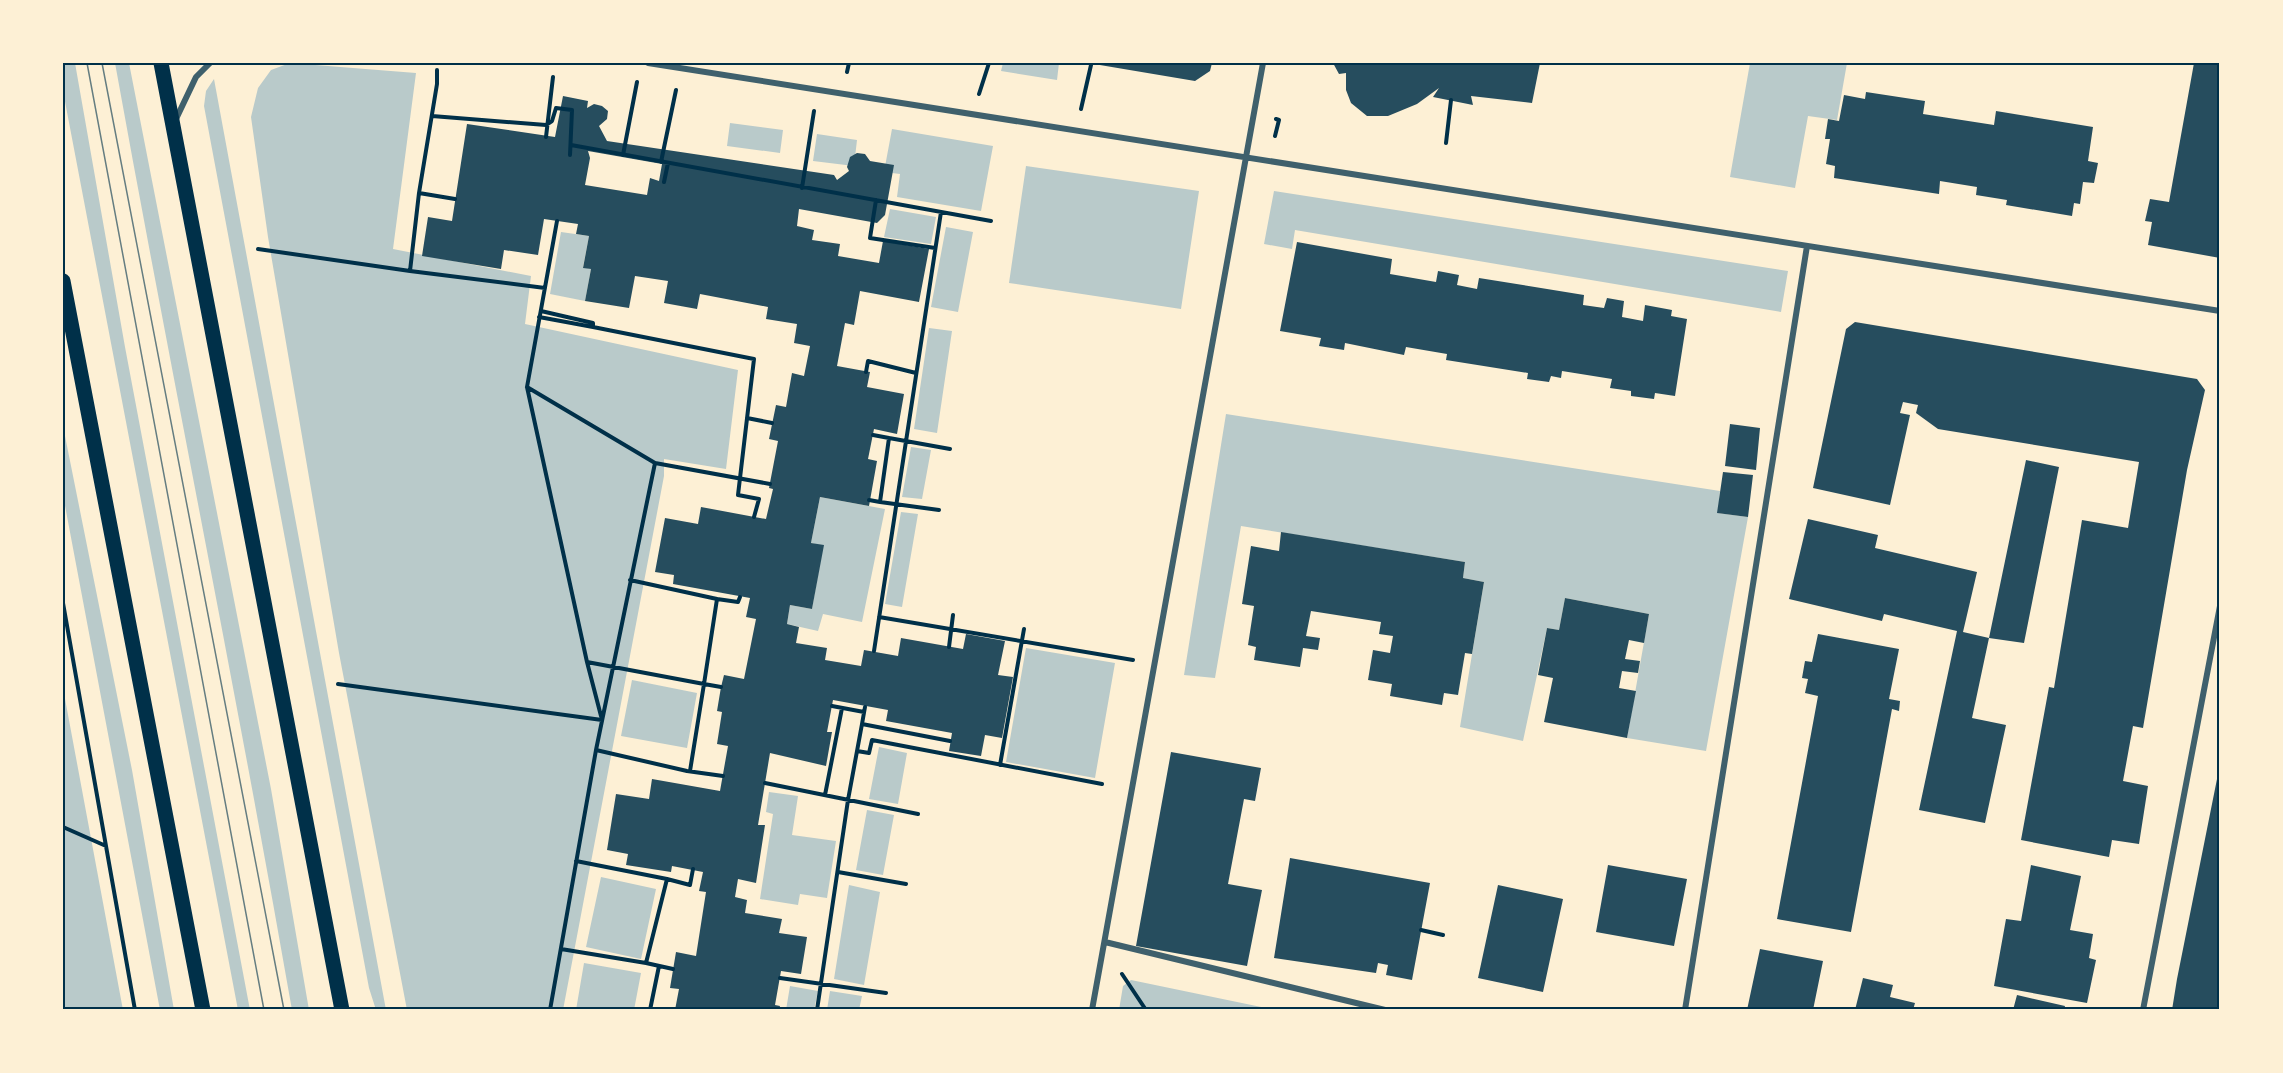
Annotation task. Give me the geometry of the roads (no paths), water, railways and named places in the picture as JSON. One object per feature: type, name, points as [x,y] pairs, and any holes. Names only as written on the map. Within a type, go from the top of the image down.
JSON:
[{"type":"main road","points":[[161,63],[342,1010]]},
{"type":"main road","points":[[63,282],[203,1010]]},
{"type":"street","points":[[173,125],[196,77],[210,63]]},
{"type":"street","points":[[648,63],[2220,311]]},
{"type":"street","points":[[1092,1010],[1263,63]]},
{"type":"street","points":[[1685,1010],[1807,246]]},
{"type":"street","points":[[2143,1010],[2220,606]]},
{"type":"street","points":[[1104,942],[1385,1010]]},
{"type":"tram line","points":[[87,63],[264,1010]]},
{"type":"tram line","points":[[102,63],[284,1010]]}]
